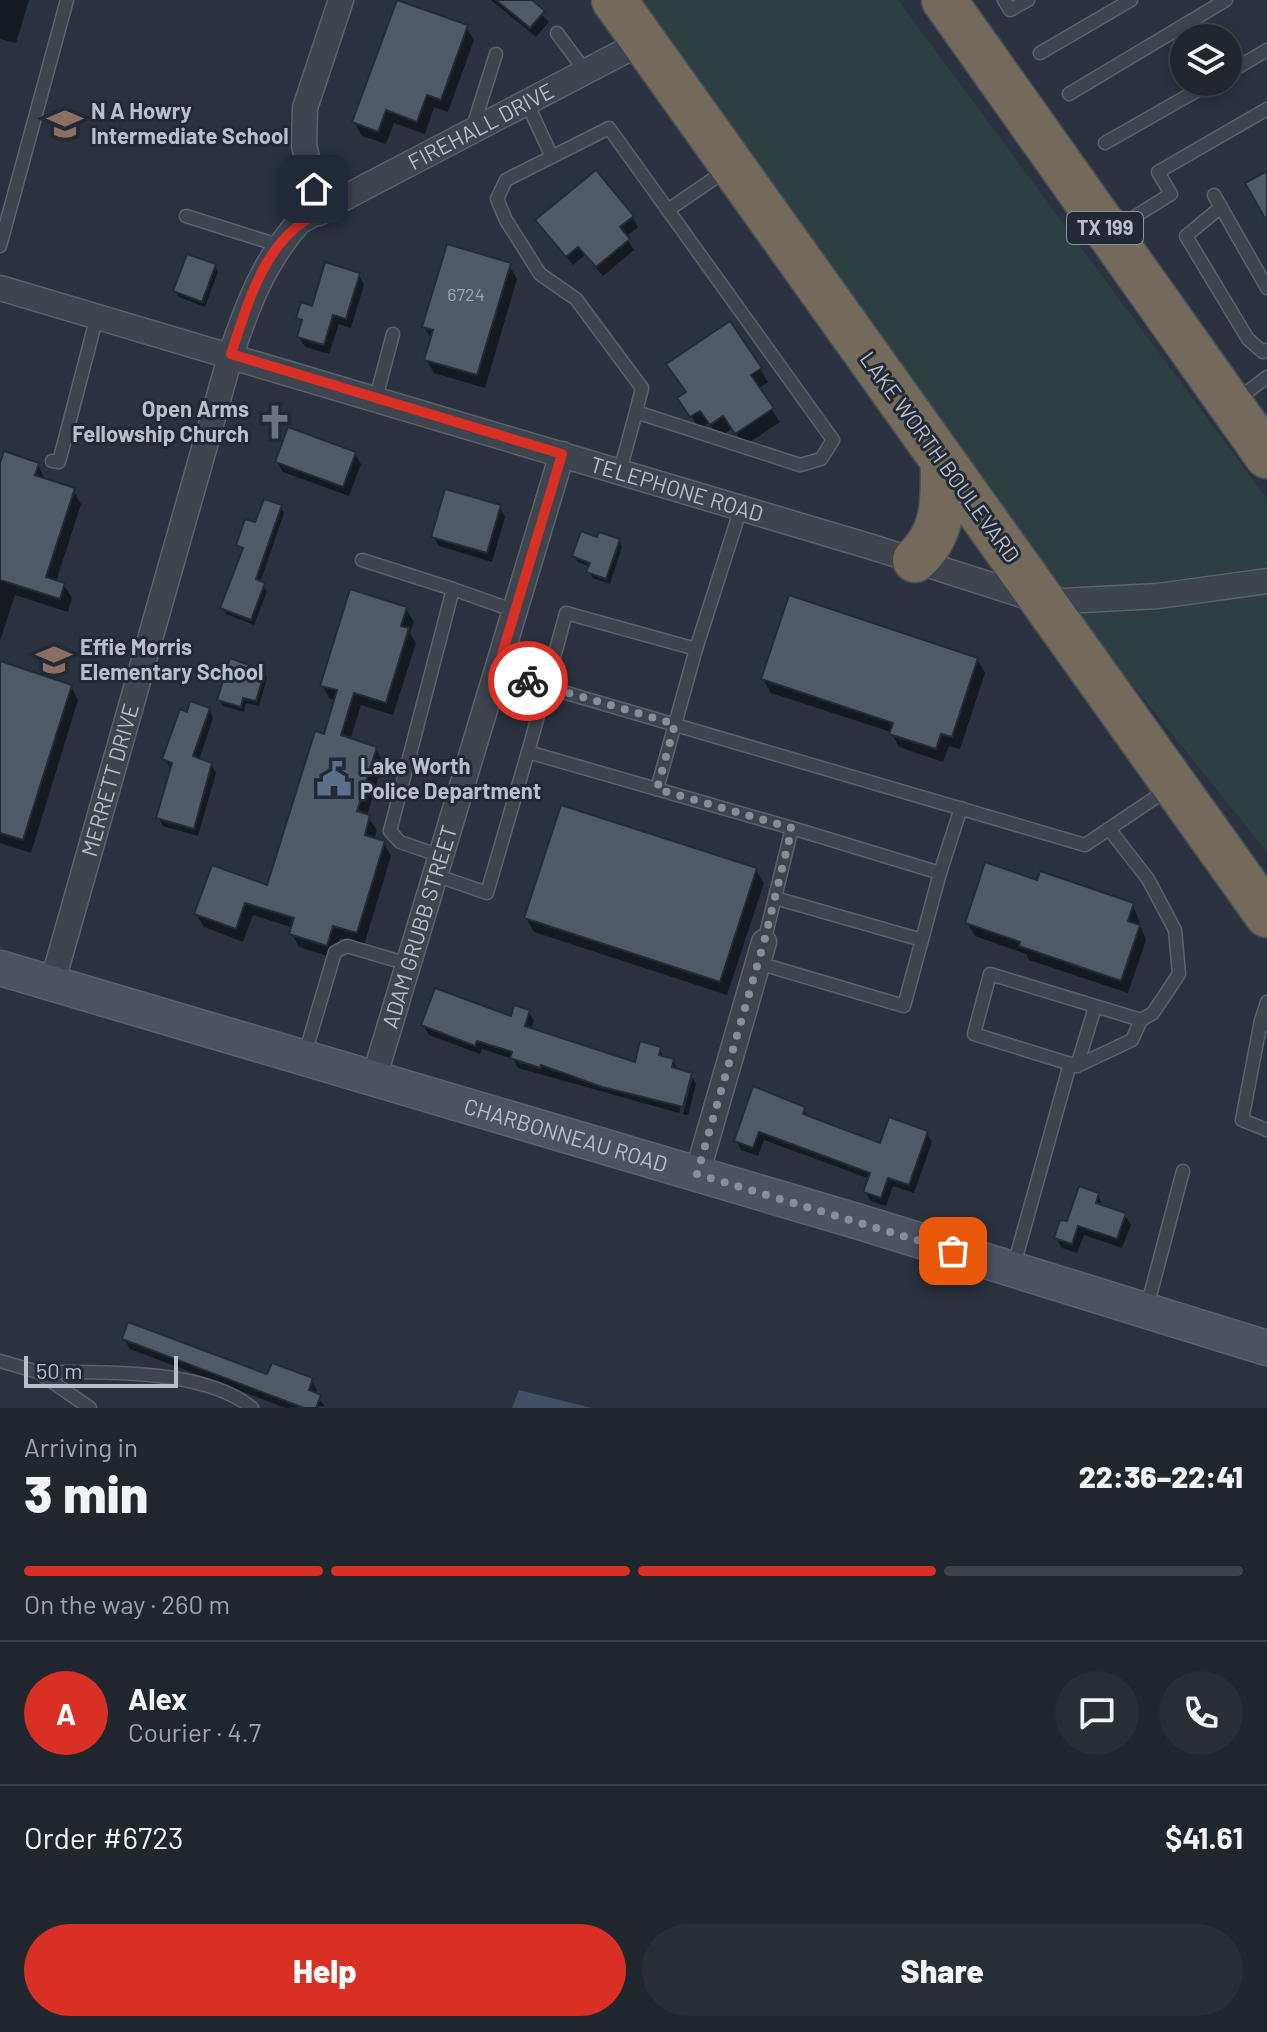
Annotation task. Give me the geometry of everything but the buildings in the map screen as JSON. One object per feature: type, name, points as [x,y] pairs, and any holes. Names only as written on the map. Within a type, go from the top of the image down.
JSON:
[{"type":"highway","name":"LAKE WORTH BOULEVARD","points":[[614,0],[1267,915]]},
{"type":"highway","name":"TX 199","points":[[944,0],[1267,456]]},
{"type":"highway","points":[[915,560],[932,545],[940,524],[943,462]]},
{"type":"street","points":[[319,213],[304,145],[305,108],[341,0]]},
{"type":"street","name":"FIREHALL DRIVE","points":[[319,213],[644,41]]},
{"type":"street","name":"MERRETT DRIVE","points":[[52,984],[231,354],[249,301],[278,245],[300,221],[319,213]]},
{"type":"street","name":"TELEPHONE ROAD","points":[[0,288],[231,354],[915,560],[1044,602],[1158,596],[1267,581]]},
{"type":"street","name":"ADAM GRUBB STREET","points":[[374,1078],[562,454]]},
{"type":"street","points":[[697,1174],[761,952]]},
{"type":"street","name":"CHARBONNEAU ROAD","points":[[0,968],[697,1174],[1267,1348]]},
{"type":"lane","points":[[0,246],[67,0]]},
{"type":"lane","points":[[1004,0],[1010,10],[1028,0]]},
{"type":"lane","points":[[1040,53],[1131,0]]},
{"type":"lane","points":[[1069,94],[1226,0]]},
{"type":"lane","points":[[557,33],[586,72]]},
{"type":"lane","points":[[1242,65],[1267,50]]},
{"type":"lane","points":[[471,133],[496,54]]},
{"type":"lane","points":[[1105,143],[1187,96]]},
{"type":"lane","points":[[527,103],[552,157]]},
{"type":"lane","points":[[1109,233],[1171,194],[1158,172],[1267,109]]},
{"type":"lane","points":[[620,471],[642,388],[576,299],[540,274],[506,220],[497,199],[506,180],[609,128],[833,440],[821,459],[800,465],[636,412]]},
{"type":"lane","points":[[668,210],[732,166]]},
{"type":"lane","points":[[1266,353],[1248,339],[1186,236],[1217,201],[1267,288]]},
{"type":"lane","points":[[186,216],[278,245]]},
{"type":"lane","points":[[52,461],[59,462],[97,316]]},
{"type":"lane","points":[[376,398],[393,334]]},
{"type":"lane","points":[[1231,404],[1267,377]]},
{"type":"lane","points":[[657,789],[696,649],[741,508]]},
{"type":"lane","points":[[362,560],[515,611]]},
{"type":"lane","points":[[453,589],[390,831],[400,842],[487,893],[566,613],[696,649]]},
{"type":"lane","points":[[497,671],[1085,845],[1174,785]]},
{"type":"lane","points":[[528,752],[940,873]]},
{"type":"lane","points":[[792,828],[761,952],[904,1006],[961,808]]},
{"type":"lane","points":[[1109,829],[1148,879],[1175,930],[1179,974],[1153,1013],[1141,1020],[1132,1040],[1074,1065],[974,1034],[990,974],[1141,1020]]},
{"type":"lane","points":[[775,898],[922,940]]},
{"type":"lane","points":[[304,1058],[335,952],[347,946],[408,964]]},
{"type":"lane","points":[[1267,1002],[1242,1120],[1267,1130]]},
{"type":"lane","points":[[1013,1269],[1074,1065],[1095,1007]]},
{"type":"lane","points":[[1146,1310],[1183,1171]]},
{"type":"lane","points":[[0,1361],[38,1372],[145,1371],[211,1389],[252,1408]]},
{"type":"lane","points":[[38,1372],[90,1408]]},
{"type":"shaded area","points":[[643,0],[898,0],[1267,499],[1267,852],[1106,652]]},
{"type":"water","points":[[519,1390],[592,1408],[512,1408]]},
{"type":"way so far","points":[[528,681],[675,724],[657,789],[792,828],[764,942],[697,1174],[953,1251]]},
{"type":"place","name":"N A Howry Intermediate School","points":[[65,124]]},
{"type":"place","name":"Open Arms Fellowship Church","points":[[275,422]]},
{"type":"place","name":"Effie Morris Elementary School","points":[[54,660]]},
{"type":"place","name":"Lake Worth Police Department","points":[[334,779]]},
{"type":"route","points":[[314,189],[319,213],[300,221],[278,245],[249,301],[231,354],[562,454],[497,671],[528,681]]}]
